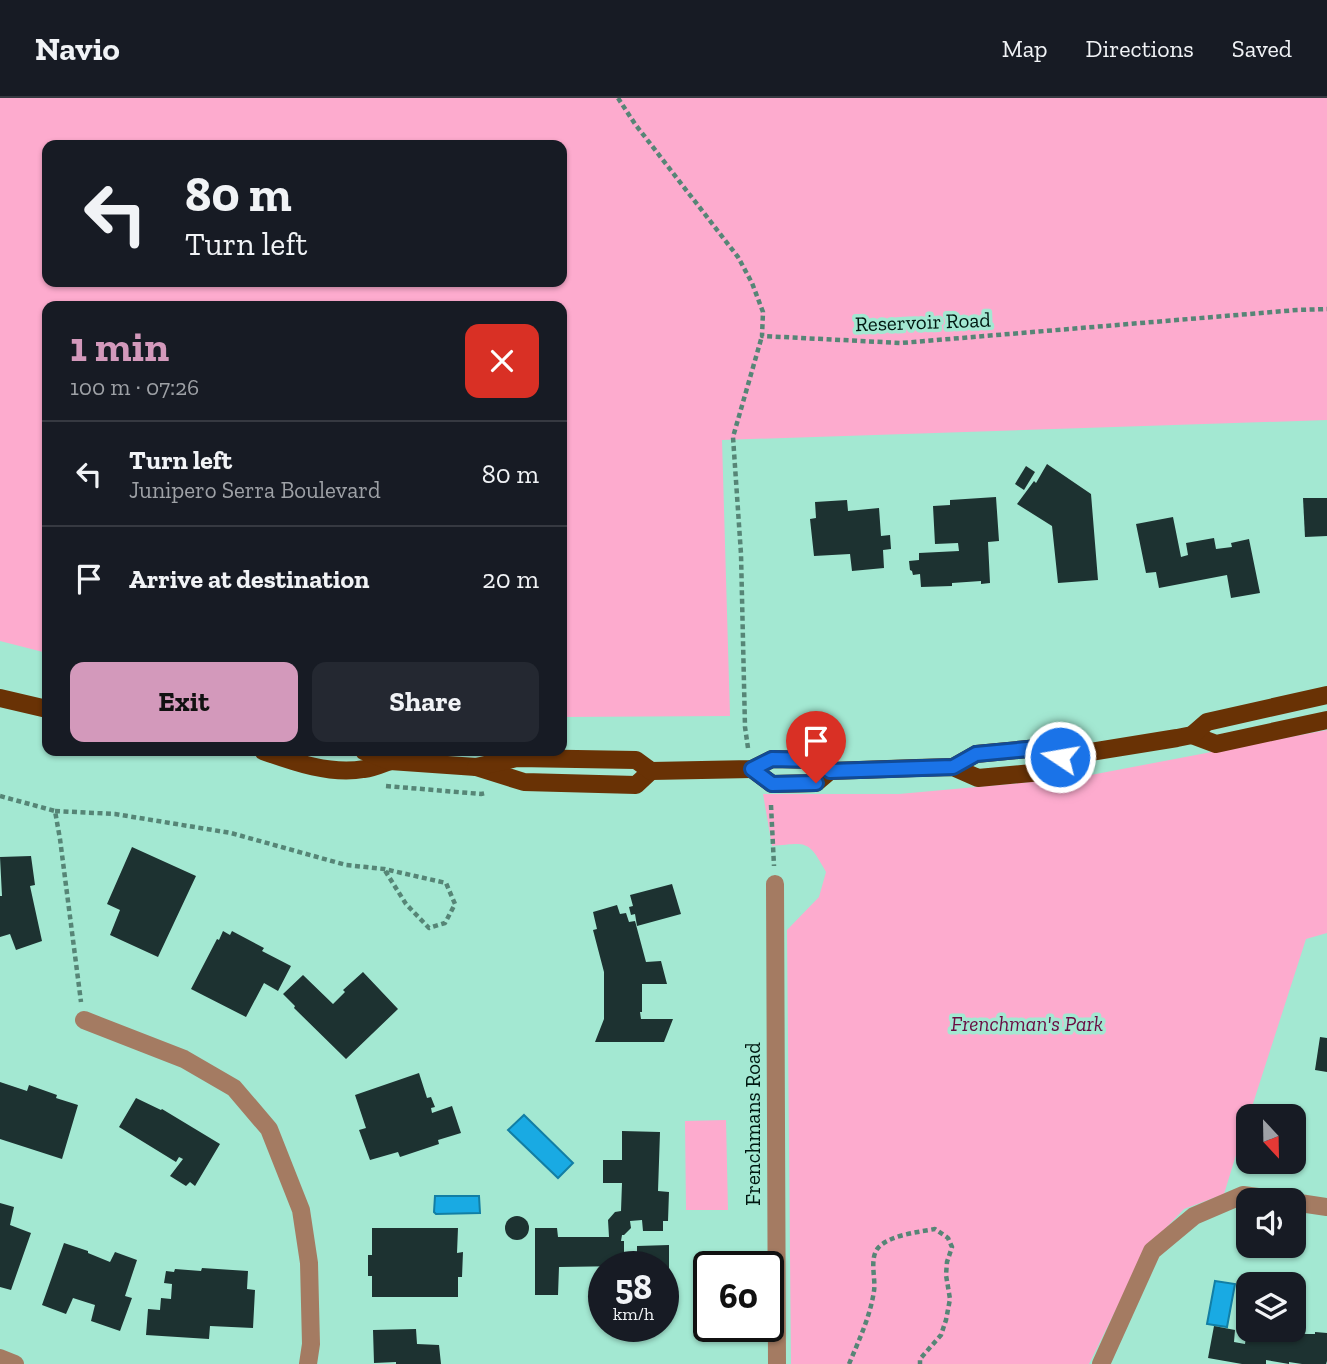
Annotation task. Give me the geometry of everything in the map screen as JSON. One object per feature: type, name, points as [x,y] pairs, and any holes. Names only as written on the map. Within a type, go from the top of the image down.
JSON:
[{"type":"main road","points":[[1192,735],[1207,722],[1327,695]]},
{"type":"main road","points":[[0,698],[42,708]]},
{"type":"main road","points":[[752,769],[772,784],[816,783],[830,771],[953,767],[976,754],[1038,748],[1060,757],[1192,735],[1216,744],[1327,720]]},
{"type":"main road","points":[[277,756],[299,764],[340,770],[365,769],[390,761]]},
{"type":"main road","points":[[377,756],[390,761],[476,767],[517,758],[636,760],[651,771],[752,769],[772,759],[816,760],[830,771]]},
{"type":"street","name":"Frenchmans Road","points":[[775,884],[777,1364]]},
{"type":"street","points":[[84,1020],[184,1059],[234,1088],[269,1129],[301,1210],[309,1263],[311,1343],[307,1364]]},
{"type":"street","points":[[1101,1364],[1152,1251],[1194,1216],[1236,1198]]},
{"type":"street","points":[[1306,1204],[1327,1207]]},
{"type":"street","points":[[0,1359],[15,1364]]},
{"type":"path","points":[[618,98],[738,257],[762,312],[762,337],[733,437],[741,554],[745,727],[752,769]]},
{"type":"path","name":"Reservoir Road","points":[[762,337],[901,343],[1327,309]]},
{"type":"path","points":[[772,784],[775,884]]},
{"type":"path","points":[[0,796],[55,811],[115,814],[231,833],[346,865],[384,869],[446,883],[454,904],[445,923],[429,928],[406,904],[384,869]]},
{"type":"path","points":[[55,811],[84,1020]]},
{"type":"path","points":[[849,1364],[871,1312],[874,1259],[878,1248],[893,1238],[935,1229],[948,1238],[952,1247],[946,1275],[950,1299],[941,1335],[920,1359],[920,1364]]},
{"type":"green space","points":[[0,98],[1327,98],[1327,420],[722,440],[730,716],[567,717],[567,301],[42,301],[42,652],[0,641]]},
{"type":"green space","name":"Frenchman's Park","points":[[1327,730],[1327,933],[1306,939],[1253,1104],[1236,1104],[1236,1155],[1224,1194],[1184,1209],[1146,1249],[1089,1364],[791,1364],[787,930],[819,897],[826,872],[810,848],[800,844],[772,846],[763,794],[899,794],[1075,778]]},
{"type":"green space","points":[[726,1120],[728,1210],[686,1210],[685,1121]]},
{"type":"water","points":[[524,1115],[573,1163],[558,1178],[508,1130]]},
{"type":"water","points":[[435,1196],[479,1196],[480,1213],[436,1214]]},
{"type":"water","points":[[1215,1281],[1235,1284],[1227,1327],[1207,1324]]},
{"type":"building","points":[[1047,464],[1091,494],[1098,580],[1058,583],[1052,526],[1017,504],[1034,481],[1036,483]]},
{"type":"building","points":[[1026,466],[1035,472],[1024,490],[1015,484]]},
{"type":"building","points":[[996,497],[999,541],[988,542],[990,583],[981,584],[981,581],[921,587],[920,574],[913,575],[909,561],[919,560],[919,553],[959,551],[958,543],[935,544],[933,506],[950,505],[950,500]]},
{"type":"building","points":[[1303,498],[1327,498],[1327,536],[1305,537]]},
{"type":"building","points":[[847,500],[848,511],[879,508],[881,536],[890,535],[891,549],[883,550],[884,568],[852,571],[850,554],[814,556],[810,519],[816,518],[815,502]]},
{"type":"building","points":[[1173,517],[1181,557],[1188,555],[1186,543],[1214,538],[1216,549],[1232,547],[1231,543],[1249,539],[1260,593],[1231,598],[1227,575],[1159,588],[1156,572],[1146,573],[1136,524]]},
{"type":"building","points":[[132,847],[196,876],[158,957],[110,935],[120,910],[107,904]]},
{"type":"building","points":[[31,856],[35,885],[30,886],[42,941],[16,950],[10,934],[0,937],[0,857]]},
{"type":"building","points":[[672,884],[681,914],[637,926],[635,914],[631,915],[629,907],[633,906],[630,895]]},
{"type":"building","points":[[617,905],[620,914],[626,913],[629,922],[635,921],[646,962],[661,961],[667,984],[642,984],[640,1012],[641,1019],[673,1019],[664,1042],[595,1042],[604,1019],[604,972],[593,930],[597,929],[593,912]]},
{"type":"building","points":[[223,931],[230,935],[232,931],[291,966],[278,991],[264,983],[246,1017],[191,989]]},
{"type":"building","points":[[363,972],[398,1009],[346,1059],[283,994],[303,975],[333,1004],[345,992],[343,990]]},
{"type":"building","points":[[1320,1037],[1327,1038],[1327,1072],[1315,1070]]},
{"type":"building","points":[[419,1073],[427,1098],[431,1097],[435,1107],[431,1108],[432,1113],[452,1106],[461,1133],[438,1140],[439,1144],[400,1157],[398,1152],[370,1160],[359,1130],[366,1128],[355,1095]]},
{"type":"building","points":[[0,1082],[27,1091],[29,1085],[78,1105],[62,1159],[0,1139]]},
{"type":"building","points":[[136,1098],[162,1109],[220,1144],[195,1186],[190,1182],[186,1186],[170,1176],[183,1159],[179,1157],[176,1162],[119,1127]]},
{"type":"building","points":[[622,1131],[660,1132],[658,1191],[669,1192],[668,1221],[663,1221],[663,1231],[643,1231],[642,1220],[630,1221],[631,1228],[622,1235],[624,1251],[588,1251],[588,1267],[559,1267],[558,1295],[535,1295],[535,1228],[557,1228],[558,1237],[609,1237],[608,1220],[615,1212],[621,1211],[622,1183],[603,1183],[603,1160],[622,1160]]},
{"type":"building","points":[[0,1203],[14,1207],[10,1225],[31,1233],[11,1290],[0,1287]]},
{"type":"building","points":[[517,1216],[528,1223],[529,1228],[522,1239],[517,1240],[506,1233],[505,1228],[512,1217]]},
{"type":"building","points":[[372,1228],[458,1228],[457,1253],[463,1252],[462,1277],[458,1277],[458,1297],[372,1297],[368,1255],[372,1255]]},
{"type":"building","points":[[64,1243],[110,1262],[115,1252],[137,1260],[125,1296],[132,1298],[120,1331],[91,1321],[95,1305],[73,1298],[66,1314],[42,1305]]},
{"type":"building","points":[[669,1245],[669,1251],[637,1251],[637,1246]]},
{"type":"building","points":[[202,1268],[248,1271],[247,1289],[255,1290],[253,1328],[210,1326],[209,1339],[146,1335],[148,1309],[160,1310],[161,1298],[171,1299],[172,1284],[164,1283],[166,1271],[201,1271]]},
{"type":"building","points":[[1214,1326],[1235,1330],[1234,1342],[1245,1344],[1306,1342],[1306,1334],[1327,1333],[1326,1364],[1289,1364],[1266,1360],[1266,1364],[1242,1364],[1208,1358]]},
{"type":"building","points":[[416,1329],[417,1344],[439,1345],[441,1364],[374,1363],[373,1330]]},
{"type":"route","points":[[816,783],[772,784],[752,769],[772,759],[816,760],[830,771],[953,767],[976,754],[1038,748],[1060,757]]}]
